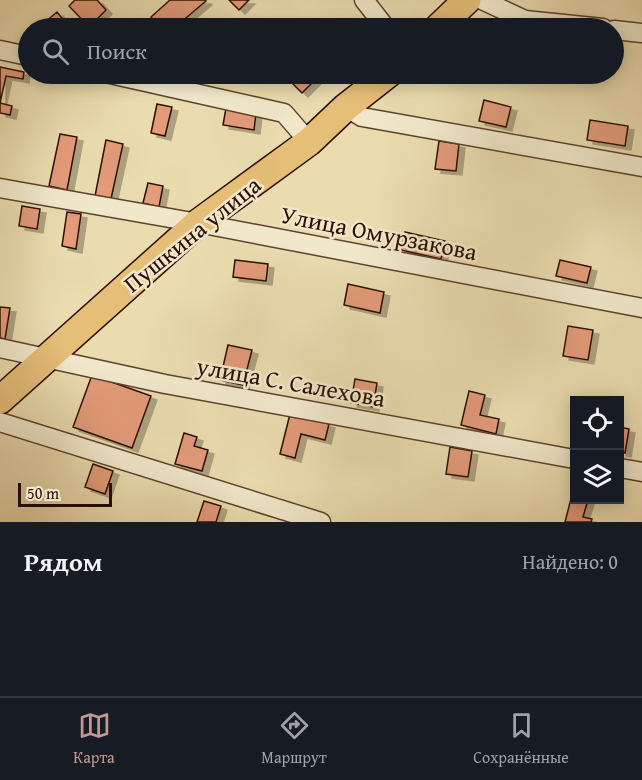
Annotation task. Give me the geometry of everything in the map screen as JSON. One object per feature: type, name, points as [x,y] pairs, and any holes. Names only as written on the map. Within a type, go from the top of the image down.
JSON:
[{"type":"highway","points":[[448,18],[467,0]]},
{"type":"highway","name":"Пушкина улица","points":[[0,400],[198,223],[309,142],[346,107],[375,84]]},
{"type":"street","points":[[364,0],[378,18]]},
{"type":"street","points":[[482,0],[521,18]]},
{"type":"street","points":[[624,31],[642,33]]},
{"type":"street","points":[[0,50],[18,54]]},
{"type":"street","points":[[155,84],[284,113],[309,142]]},
{"type":"street","points":[[346,107],[362,117],[642,167]]},
{"type":"street","name":"Улица Омурзакова","points":[[0,188],[198,223],[642,308]]},
{"type":"street","name":"улица С. Салехова","points":[[0,348],[165,384],[570,458]]},
{"type":"street","points":[[0,422],[321,522]]},
{"type":"street","points":[[624,469],[642,472]]},
{"type":"building","points":[[75,0],[97,0],[106,10],[98,18],[80,18],[69,6]]},
{"type":"building","points":[[170,0],[206,1],[186,18],[151,17]]},
{"type":"building","points":[[229,0],[249,0],[239,10]]},
{"type":"building","points":[[57,12],[62,18],[50,18]]},
{"type":"building","points":[[0,67],[18,71],[18,78],[6,76],[0,103]]},
{"type":"building","points":[[293,84],[311,84],[302,93]]},
{"type":"building","points":[[484,100],[511,107],[506,127],[479,121]]},
{"type":"building","points":[[0,103],[12,106],[10,115],[0,113]]},
{"type":"building","points":[[157,104],[172,107],[165,136],[151,133]]},
{"type":"building","points":[[226,108],[256,113],[254,130],[223,125]]},
{"type":"building","points":[[590,120],[628,126],[625,146],[587,140]]},
{"type":"building","points":[[60,134],[77,137],[67,190],[49,186]]},
{"type":"building","points":[[106,140],[123,144],[111,199],[95,196]]},
{"type":"building","points":[[439,141],[459,144],[456,171],[435,169]]},
{"type":"building","points":[[148,183],[163,186],[159,207],[143,203]]},
{"type":"building","points":[[22,206],[40,209],[37,229],[19,226]]},
{"type":"building","points":[[67,212],[81,214],[76,249],[62,246]]},
{"type":"building","points":[[405,232],[445,241],[441,259],[401,250]]},
{"type":"building","points":[[235,260],[268,264],[266,281],[233,277]]},
{"type":"building","points":[[560,260],[591,267],[587,283],[556,276]]},
{"type":"building","points":[[348,284],[384,292],[380,313],[344,305]]},
{"type":"building","points":[[0,307],[10,308],[5,339],[0,338]]},
{"type":"building","points":[[568,326],[593,330],[588,360],[563,356]]},
{"type":"building","points":[[228,345],[252,350],[243,385],[220,380]]},
{"type":"building","points":[[92,375],[151,396],[132,448],[73,427]]},
{"type":"building","points":[[355,379],[377,383],[373,407],[351,403]]},
{"type":"building","points":[[469,391],[485,395],[480,415],[499,419],[496,434],[461,425]]},
{"type":"building","points":[[290,414],[329,424],[325,440],[301,434],[295,458],[280,454]]},
{"type":"building","points":[[624,428],[629,429],[624,453]]},
{"type":"building","points":[[184,433],[197,437],[194,446],[208,450],[202,471],[175,464]]},
{"type":"building","points":[[450,447],[472,451],[468,477],[446,474]]},
{"type":"building","points":[[93,464],[113,471],[105,494],[85,487]]},
{"type":"building","points":[[204,501],[221,506],[216,522],[197,522]]},
{"type":"building","points":[[570,503],[587,504],[583,517],[592,519],[591,522],[565,522]]}]
